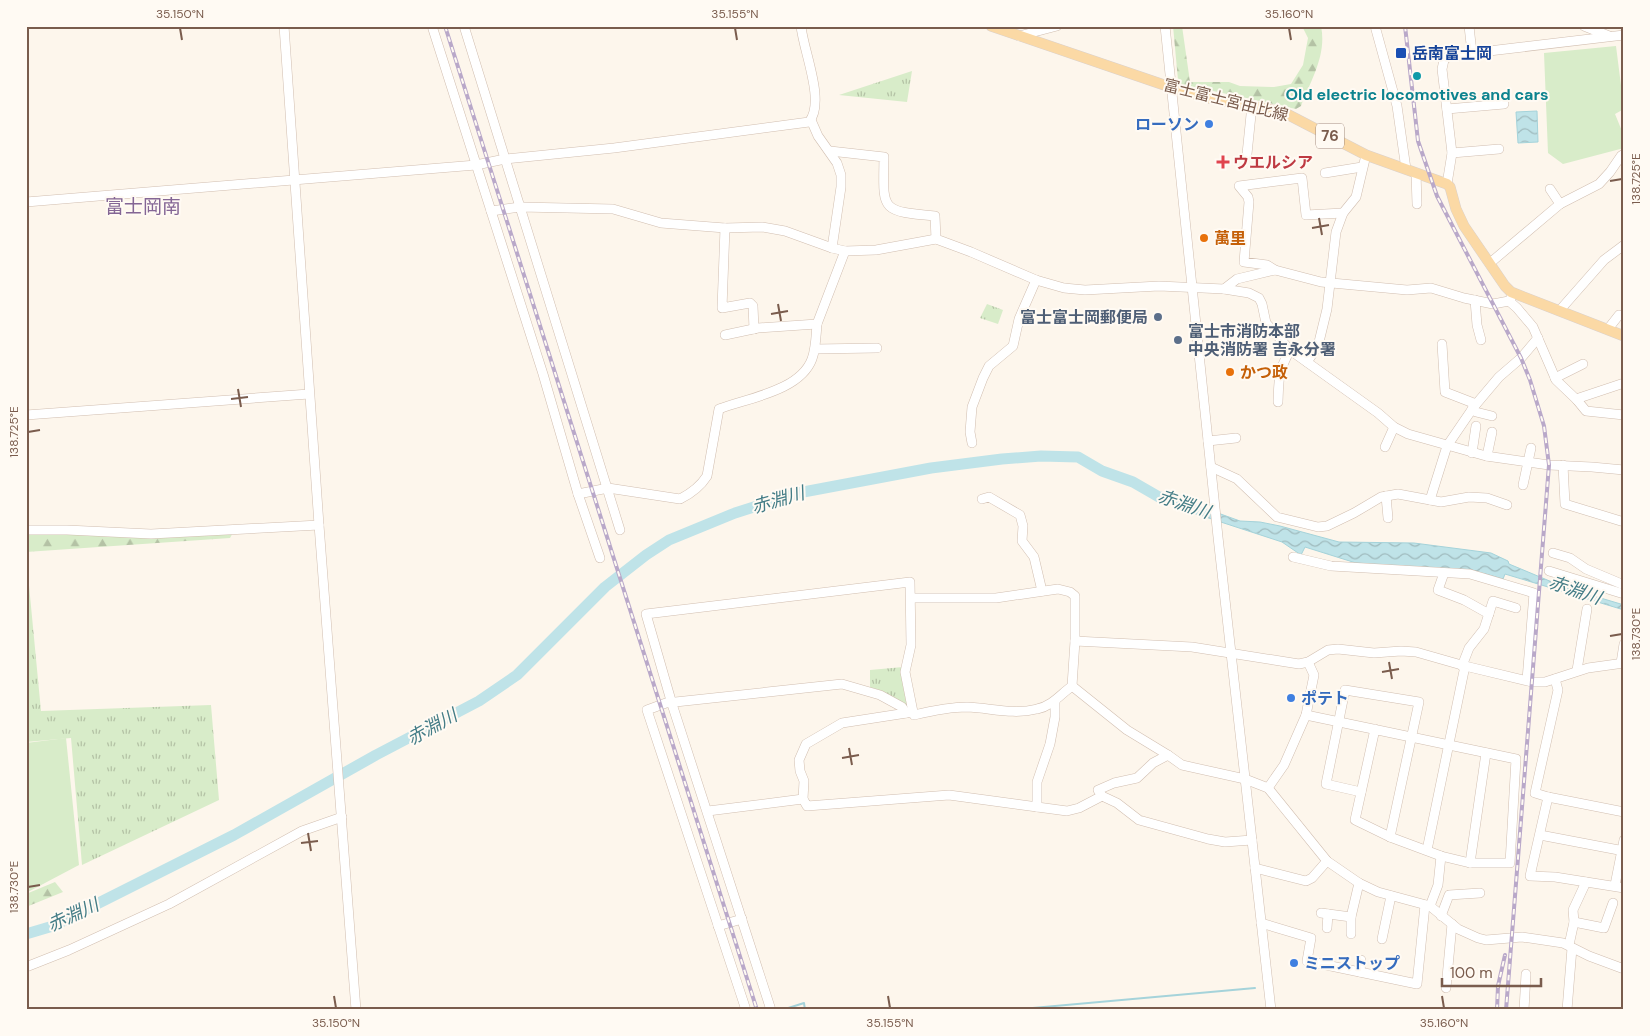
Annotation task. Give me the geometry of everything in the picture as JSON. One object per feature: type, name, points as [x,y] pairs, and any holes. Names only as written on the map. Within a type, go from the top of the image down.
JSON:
[{"type":"main road","name":"富士富士宮由比線","points":[[991,26],[1170,87],[1209,98],[1282,112],[1366,155],[1447,184]]},
{"type":"main road","points":[[1447,184],[1450,187],[1456,209],[1464,226],[1511,297],[1560,310],[1624,336]]},
{"type":"street","points":[[284,26],[309,394],[356,1010]]},
{"type":"street","points":[[432,26],[543,374],[578,494],[600,558]]},
{"type":"street","points":[[464,26],[620,530]]},
{"type":"street","points":[[801,26],[815,97],[811,120],[818,136],[837,162],[841,175],[832,248]]},
{"type":"street","points":[[1019,36],[1056,26]]},
{"type":"street","points":[[1164,26],[1212,487],[1271,1010]]},
{"type":"street","points":[[1375,26],[1397,106],[1416,204]]},
{"type":"street","points":[[1469,26],[1472,53]]},
{"type":"street","points":[[1584,26],[1611,37]]},
{"type":"street","points":[[1447,184],[1452,153],[1442,63],[1448,57],[1624,36]]},
{"type":"street","points":[[1447,108],[1504,104]]},
{"type":"street","points":[[1247,154],[1252,106]]},
{"type":"street","points":[[26,202],[476,165],[505,159],[614,148],[809,122],[811,120]]},
{"type":"street","points":[[1452,153],[1499,149]]},
{"type":"street","points":[[830,151],[884,157],[883,192],[886,202],[893,211],[935,216],[936,239]]},
{"type":"street","points":[[1490,263],[1560,204],[1598,184],[1624,154]]},
{"type":"street","points":[[1308,362],[1318,346],[1327,309],[1336,232],[1343,213],[1356,197],[1366,155]]},
{"type":"street","points":[[1324,173],[1362,167]]},
{"type":"street","points":[[1343,213],[1306,215],[1302,178],[1240,186],[1248,197],[1249,202],[1244,262],[1267,265],[1275,270],[1330,283],[1407,290],[1431,288],[1493,304],[1511,297],[1517,308],[1533,327],[1555,378],[1586,411],[1624,415]]},
{"type":"street","points":[[1550,189],[1560,204]]},
{"type":"street","points":[[491,211],[520,207],[613,209],[661,223],[725,228],[762,227],[785,231],[845,251],[884,250],[936,239],[1036,280],[1064,288],[1085,290],[1159,286],[1249,293],[1259,298],[1266,323],[1290,350],[1378,412],[1394,427],[1408,434],[1487,456],[1549,465],[1624,470]]},
{"type":"street","points":[[725,228],[722,308],[750,303],[753,306],[754,329]]},
{"type":"street","points":[[1560,310],[1604,260],[1624,245]]},
{"type":"street","points":[[578,494],[608,488],[680,499],[701,485],[707,476],[719,409],[772,393],[806,371],[812,358],[817,324],[845,251]]},
{"type":"street","points":[[1224,290],[1237,279],[1275,270]]},
{"type":"street","points":[[972,443],[970,432],[972,407],[983,378],[989,366],[1013,346],[1019,318],[1036,280]]},
{"type":"street","points":[[1475,300],[1476,325],[1481,340]]},
{"type":"street","points":[[1608,329],[1619,315]]},
{"type":"street","points":[[725,336],[754,329],[817,324]]},
{"type":"street","points":[[1430,500],[1447,446],[1474,406],[1499,376],[1521,358],[1538,338]]},
{"type":"street","points":[[1442,344],[1445,392],[1474,406],[1476,412],[1492,416]]},
{"type":"street","points":[[814,349],[877,348]]},
{"type":"street","points":[[1278,402],[1281,368],[1290,350]]},
{"type":"street","points":[[1555,378],[1583,364]]},
{"type":"street","points":[[1577,400],[1624,383]]},
{"type":"street","points":[[26,415],[309,394]]},
{"type":"street","points":[[1472,452],[1476,426]]},
{"type":"street","points":[[1385,446],[1394,427]]},
{"type":"street","points":[[1487,456],[1492,432]]},
{"type":"street","points":[[1208,440],[1236,438]]},
{"type":"street","points":[[1523,485],[1531,448]]},
{"type":"street","points":[[1563,465],[1565,504],[1624,522]]},
{"type":"street","points":[[1211,467],[1237,479],[1277,517],[1318,527],[1327,526],[1386,496],[1407,495],[1447,502],[1469,497],[1487,498],[1507,506]]},
{"type":"street","points":[[1386,496],[1388,518]]},
{"type":"street","points":[[982,499],[989,497],[1020,515],[1023,526],[1022,542],[1034,558],[1042,591]]},
{"type":"street","points":[[26,530],[151,534],[319,525]]},
{"type":"street","points":[[1553,553],[1570,558],[1586,569],[1624,585]]},
{"type":"street","points":[[1292,557],[1331,566],[1470,574],[1534,593],[1529,681]]},
{"type":"street","points":[[1549,571],[1624,594]]},
{"type":"street","points":[[1444,573],[1438,590],[1464,600],[1489,614]]},
{"type":"street","points":[[771,1010],[672,704],[646,614],[910,582],[911,645],[905,672],[910,712]]},
{"type":"street","points":[[746,1010],[647,710],[666,704],[842,684],[880,694],[914,715],[941,709],[968,708],[1022,711],[1038,709],[1055,701],[1072,686],[1075,596],[1070,592],[1058,589],[996,598],[911,598]]},
{"type":"street","points":[[1427,850],[1469,648],[1484,629],[1493,601],[1516,608]]},
{"type":"street","points":[[1577,670],[1587,609]]},
{"type":"street","points":[[1075,641],[1192,647],[1290,664],[1308,662],[1328,650],[1338,649],[1355,652],[1401,650],[1416,652],[1464,666],[1529,681],[1545,682],[1577,670],[1622,663],[1624,644]]},
{"type":"street","points":[[1268,788],[1284,765],[1306,715],[1314,675],[1308,662]]},
{"type":"street","points":[[1555,679],[1558,690],[1535,793],[1548,798],[1624,812]]},
{"type":"street","points":[[1072,686],[1126,730],[1182,765],[1245,779],[1268,788],[1327,861],[1359,883],[1378,892],[1427,906],[1458,929],[1478,938],[1486,940],[1522,937],[1563,943],[1589,956],[1624,969]]},
{"type":"street","points":[[1361,792],[1326,784],[1345,690],[1419,702],[1390,837]]},
{"type":"street","points":[[1037,807],[1037,782],[1050,744],[1055,717],[1055,701]]},
{"type":"street","points":[[910,712],[842,723],[806,744],[799,760],[800,771],[804,781],[803,799],[807,806],[949,795],[1067,811],[1079,808],[1102,796]]},
{"type":"street","points":[[1306,715],[1412,736],[1516,759],[1510,863],[1470,863],[1441,856],[1390,837],[1356,820],[1375,729]]},
{"type":"street","points":[[1470,863],[1486,753]]},
{"type":"street","points":[[1168,755],[1153,764],[1137,778],[1114,783],[1098,790],[1102,796],[1117,803],[1139,820],[1208,839],[1225,842],[1252,840]]},
{"type":"street","points":[[1548,798],[1530,876],[1555,877],[1619,887],[1624,840]]},
{"type":"street","points":[[708,812],[803,799]]},
{"type":"street","points":[[26,966],[42,962],[169,904],[302,832],[342,813]]},
{"type":"street","points":[[1540,835],[1623,851]]},
{"type":"street","points":[[1261,923],[1311,938],[1307,961],[1417,984],[1427,906],[1438,885],[1441,856]]},
{"type":"street","points":[[1255,868],[1306,881],[1312,878],[1327,861]]},
{"type":"street","points":[[1567,1010],[1574,922],[1573,910],[1586,882]]},
{"type":"street","points":[[1351,934],[1351,917],[1359,883]]},
{"type":"street","points":[[1441,916],[1449,895],[1480,893]]},
{"type":"street","points":[[1382,939],[1391,896]]},
{"type":"street","points":[[1574,922],[1604,928],[1613,903]]},
{"type":"street","points":[[1327,928],[1325,914],[1351,917]]},
{"type":"street","points":[[718,926],[742,919]]},
{"type":"street","points":[[1446,988],[1452,924]]},
{"type":"street","points":[[1360,972],[1361,960]]},
{"type":"street","points":[[1524,1010],[1526,974]]},
{"type":"green space","points":[[1173,26],[1182,26],[1190,82],[1229,82],[1240,86],[1274,87],[1291,84],[1303,65],[1308,38],[1302,26],[1321,26],[1322,47],[1320,57],[1301,106],[1296,109],[1181,84],[1178,80]]},
{"type":"green space","points":[[1616,46],[1624,109],[1615,114],[1624,136],[1624,148],[1563,164],[1548,153],[1544,53]]},
{"type":"green space","points":[[912,71],[907,102],[839,95]]},
{"type":"green space","points":[[987,304],[1003,310],[998,324],[980,318]]},
{"type":"green space","points":[[235,529],[230,538],[26,552],[26,532]]},
{"type":"green space","points":[[26,554],[41,711],[211,705],[219,800],[82,865],[71,738],[26,742]]},
{"type":"green space","points":[[903,667],[913,712],[870,688],[870,670]]},
{"type":"green space","points":[[66,738],[79,865],[26,893],[26,743]]},
{"type":"green space","points":[[55,882],[63,892],[26,907],[26,894]]},
{"type":"water","points":[[1537,111],[1538,142],[1518,143],[1516,112]]},
{"type":"water","points":[[1146,492],[1168,495],[1240,521],[1280,526],[1339,542],[1414,543],[1491,553],[1508,561],[1509,564],[1564,587],[1624,605],[1624,610],[1505,574],[1503,579],[1486,574],[1356,563],[1305,547],[1301,555],[1282,542],[1181,509]]},
{"type":"waterway","name":"赤淵川","points":[[26,934],[53,926],[234,835],[376,755],[479,701],[517,675],[605,587],[646,555],[669,540],[735,513],[798,493],[931,468],[1041,456],[1078,457],[1102,471],[1133,482],[1159,497],[1165,498]]},
{"type":"waterway","points":[[1010,1010],[1255,988]]},
{"type":"waterway","points":[[782,1010],[804,1003],[805,1010]]},
{"type":"railway","points":[[445,26],[757,1010]]},
{"type":"railway","points":[[1405,26],[1418,141],[1437,196],[1521,358],[1530,380],[1544,426],[1549,465],[1506,1010]]},
{"type":"railway","points":[[1497,1010],[1498,986],[1505,955]]},
{"type":"place","name":"岳南富士岡","points":[[1401,53]]},
{"type":"place","name":"Old electric locomotives and cars","points":[[1417,76]]},
{"type":"place","name":"ローソン","points":[[1209,124]]},
{"type":"place","name":"ウエルシア","points":[[1223,162]]},
{"type":"place","name":"萬里","points":[[1204,238]]},
{"type":"place","name":"富士富士岡郵便局","points":[[1158,317]]},
{"type":"place","name":"富士市消防本部 中央消防署 吉永分署","points":[[1178,340]]},
{"type":"place","name":"かつ政","points":[[1230,372]]},
{"type":"place","name":"ポテト","points":[[1291,698]]},
{"type":"place","name":"ミニストップ","points":[[1294,963]]},
{"type":"district","name":"富士岡南","points":[[143,206]]}]
